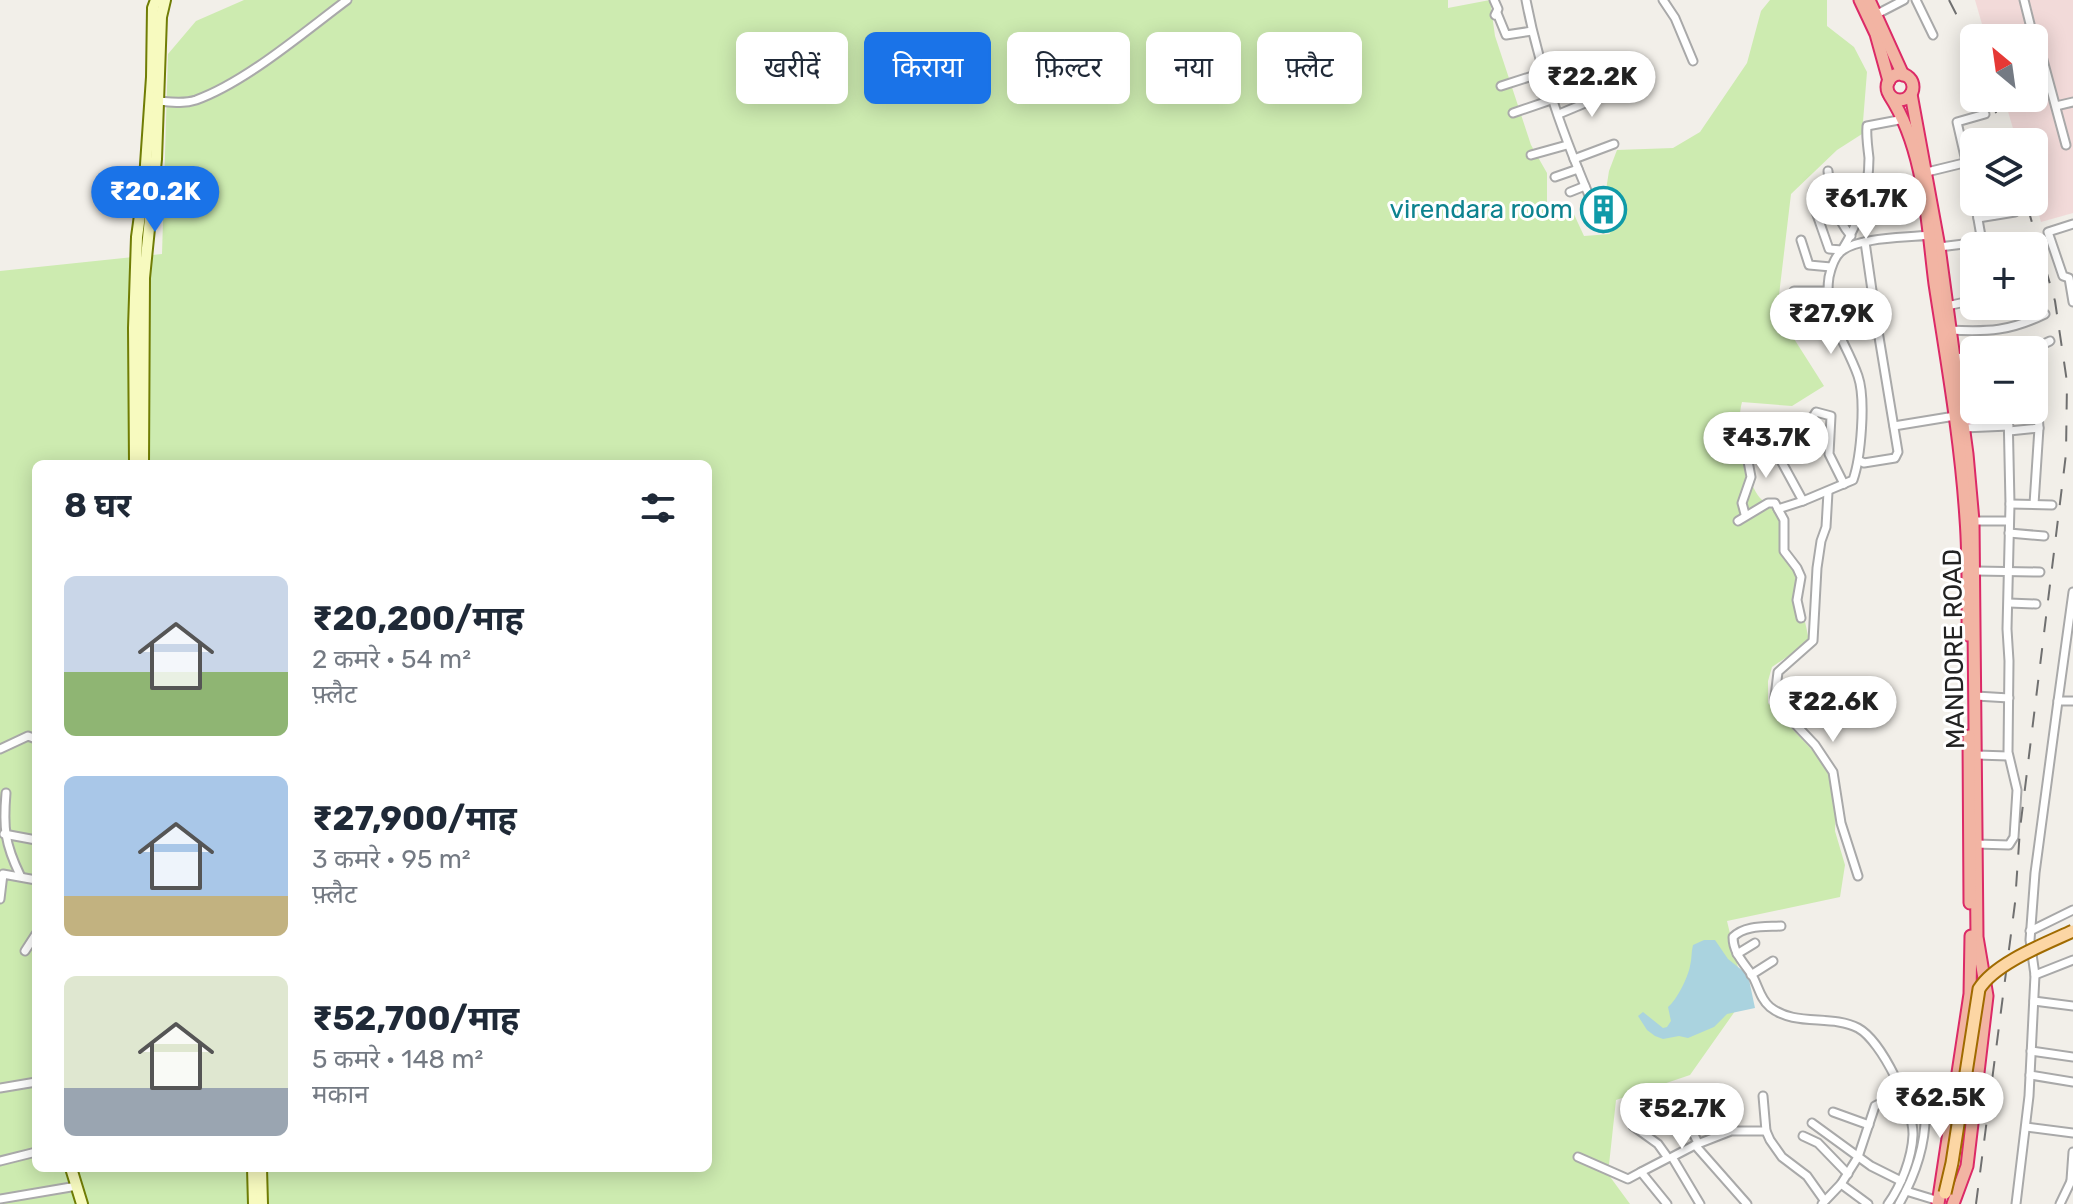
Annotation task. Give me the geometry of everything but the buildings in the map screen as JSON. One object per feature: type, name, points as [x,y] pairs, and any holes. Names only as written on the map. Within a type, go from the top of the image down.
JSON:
[{"type":"highway","points":[[1860,0],[1876,34],[1889,81],[1887,89],[1890,96],[1902,100],[1911,94],[1912,82],[1903,75],[1869,0]]},
{"type":"highway","points":[[1889,81],[1895,75],[1903,75]]},
{"type":"highway","name":"MANDORE ROAD","points":[[1911,94],[1927,172],[1954,358],[1967,541],[1970,994],[1945,1199]]},
{"type":"highway","name":"MANDORE ROAD","points":[[1890,96],[1904,119],[1920,180],[1958,415],[1963,428],[1976,571],[1977,937],[1987,996],[1967,1166],[1945,1199]]},
{"type":"main road","points":[[135,460],[137,237],[145,179],[153,8],[156,0]]},
{"type":"main road","points":[[143,460],[144,278],[159,101],[161,17],[165,0]]},
{"type":"main road","points":[[1945,1199],[1979,989],[1985,979],[2000,968],[2073,931]]},
{"type":"main road","points":[[1945,1199],[1961,1153],[1986,991],[2002,976],[2073,938]]},
{"type":"main road","points":[[72,1172],[82,1204]]},
{"type":"main road","points":[[253,1172],[254,1204]]},
{"type":"main road","points":[[261,1172],[262,1204]]},
{"type":"street","points":[[159,101],[196,100],[235,80],[347,0]]},
{"type":"street","points":[[1494,0],[1498,9],[1496,14],[1506,35],[1532,31]]},
{"type":"street","points":[[1526,0],[1532,31],[1567,145],[1603,228]]},
{"type":"street","points":[[1663,0],[1675,18],[1693,61]]},
{"type":"street","points":[[1877,14],[1904,0]]},
{"type":"street","points":[[1916,0],[1933,35]]},
{"type":"street","points":[[2024,0],[2030,24]]},
{"type":"street","points":[[1501,86],[1545,72],[1575,58]]},
{"type":"street","points":[[2048,78],[2066,145]]},
{"type":"street","points":[[1559,114],[1614,91]]},
{"type":"street","points":[[1513,113],[1554,99]]},
{"type":"street","points":[[2056,106],[2073,102]]},
{"type":"street","points":[[1960,128],[1957,122],[1985,114]]},
{"type":"street","points":[[1778,509],[1853,480],[1860,461],[1859,377],[1831,316],[1827,291],[1831,267],[1860,216],[1868,169],[1867,126],[1904,119]]},
{"type":"street","points":[[1574,159],[1614,144]]},
{"type":"street","points":[[1531,155],[1567,145]]},
{"type":"street","points":[[1927,172],[1960,164]]},
{"type":"street","points":[[1555,177],[1578,169]]},
{"type":"street","points":[[1828,171],[1831,196],[1851,236]]},
{"type":"street","points":[[1570,192],[1585,186]]},
{"type":"street","points":[[1813,191],[1816,212],[1829,249],[1842,250],[1865,242],[1929,235]]},
{"type":"street","points":[[1980,232],[1978,218],[1989,216]]},
{"type":"street","points":[[2073,224],[2048,232],[2063,276],[2071,276],[2073,302]]},
{"type":"street","points":[[1801,240],[1809,265],[1831,267]]},
{"type":"street","points":[[1860,461],[1864,463],[1898,455],[1865,242]]},
{"type":"street","points":[[1939,247],[1960,245]]},
{"type":"street","points":[[1794,291],[1827,291]]},
{"type":"street","points":[[1947,306],[1960,303]]},
{"type":"street","points":[[1804,325],[1831,316]]},
{"type":"street","points":[[1949,330],[1994,332],[2032,320]]},
{"type":"street","points":[[1837,332],[1877,325]]},
{"type":"street","points":[[1954,358],[1960,357]]},
{"type":"street","points":[[1785,421],[1802,430],[1816,412],[1831,416],[1829,454],[1844,484]]},
{"type":"street","points":[[1894,426],[1958,415]]},
{"type":"street","points":[[1761,424],[1803,501]]},
{"type":"street","points":[[1976,844],[2009,845],[2014,837],[2017,790],[2008,756],[2009,424]]},
{"type":"street","points":[[2034,504],[2039,424]]},
{"type":"street","points":[[1963,428],[2039,428]]},
{"type":"street","points":[[1745,514],[1742,503],[1751,477],[1747,456]]},
{"type":"street","points":[[1828,492],[1826,527],[1817,568],[1813,641],[1778,672],[1775,697],[1781,712],[1815,745],[1833,772],[1841,823],[1858,876]]},
{"type":"street","points":[[1738,521],[1745,514],[1768,503],[1775,503],[1784,520],[1784,551],[1801,577],[1797,600],[1801,618]]},
{"type":"street","points":[[2010,504],[2052,505]]},
{"type":"street","points":[[1973,521],[2009,521]]},
{"type":"street","points":[[2009,533],[2044,536]]},
{"type":"street","points":[[1976,571],[2040,572]]},
{"type":"street","points":[[2016,1204],[2030,1075],[2035,975],[2030,931],[2035,873],[2071,628],[2073,592]]},
{"type":"street","points":[[2009,603],[2036,604]]},
{"type":"street","points":[[1976,696],[2009,698]]},
{"type":"street","points":[[2058,701],[2073,701]]},
{"type":"street","points":[[0,749],[28,736],[32,738]]},
{"type":"street","points":[[1977,755],[2008,756]]},
{"type":"street","points":[[6,793],[4,834],[20,875]]},
{"type":"street","points":[[4,834],[32,839]]},
{"type":"street","points":[[0,899],[1,874],[32,879]]},
{"type":"street","points":[[2030,931],[2073,910]]},
{"type":"street","points":[[1781,926],[1753,928],[1735,934],[1733,943],[1737,954],[1761,995],[1772,1009],[1810,1020],[1831,1020],[1862,1030],[1877,1046],[1908,1111],[1913,1124],[1913,1137],[1901,1181],[1888,1204]]},
{"type":"street","points":[[25,951],[32,940]]},
{"type":"street","points":[[1737,954],[1755,943]]},
{"type":"street","points":[[2035,975],[2073,960]]},
{"type":"street","points":[[1751,975],[1773,961]]},
{"type":"street","points":[[2034,1001],[2073,1006]]},
{"type":"street","points":[[2031,1051],[2073,1057]]},
{"type":"street","points":[[2030,1075],[2073,1082]]},
{"type":"street","points":[[0,1088],[32,1083]]},
{"type":"street","points":[[1763,1096],[1766,1131],[1776,1150],[1807,1176],[1823,1202],[1841,1184],[1858,1157],[1875,1106],[1901,1093]]},
{"type":"street","points":[[1899,1204],[1923,1145],[1925,1107]]},
{"type":"street","points":[[1908,1111],[1925,1107],[1954,1107]]},
{"type":"street","points":[[1681,1108],[1696,1144],[1747,1204]]},
{"type":"street","points":[[1833,1112],[1869,1125]]},
{"type":"street","points":[[1812,1123],[1858,1157],[1901,1181]]},
{"type":"street","points":[[1633,1126],[1658,1144],[1700,1204]]},
{"type":"street","points":[[2026,1127],[2073,1133]]},
{"type":"street","points":[[1578,1157],[1628,1179],[1696,1144],[1731,1131],[1766,1131]]},
{"type":"street","points":[[1803,1136],[1818,1143],[1848,1174]]},
{"type":"street","points":[[2060,1204],[2072,1178],[2073,1152]]},
{"type":"street","points":[[0,1161],[32,1153]]},
{"type":"street","points":[[1641,1172],[1667,1204]]},
{"type":"street","points":[[1841,1184],[1868,1204]]},
{"type":"street","points":[[0,1199],[77,1186]]},
{"type":"street","points":[[1906,1191],[1945,1199]]},
{"type":"shaded area","points":[[1975,0],[2073,0],[2073,213],[2041,222],[2039,216],[2048,216],[2048,128],[2013,128],[2008,112],[2048,112],[2048,24],[1982,24]]},
{"type":"green space","points":[[244,0],[1448,0],[1448,8],[1490,0],[1495,36],[1531,145],[1547,173],[1547,217],[1572,210],[1584,236],[1610,234],[1605,219],[1614,216],[1606,190],[1617,150],[1673,148],[1700,132],[1747,63],[1761,11],[1770,0],[1827,0],[1827,26],[1854,47],[1867,72],[1862,134],[1837,150],[1791,194],[1777,312],[1824,386],[1792,406],[1742,402],[1740,424],[1742,452],[1749,478],[1760,498],[1780,513],[1787,558],[1804,581],[1802,605],[1809,642],[1772,667],[1768,681],[1768,703],[1828,767],[1836,801],[1835,831],[1845,865],[1840,897],[1727,921],[1745,997],[1690,1075],[1616,1100],[1608,1174],[1630,1204],[0,1204],[0,271],[162,254],[168,54],[196,21]]},
{"type":"water","points":[[1704,940],[1715,940],[1728,959],[1748,975],[1755,1008],[1727,1014],[1714,1027],[1688,1038],[1663,1039],[1655,1036],[1638,1016],[1643,1012],[1663,1028],[1667,1027],[1671,1021],[1668,1007],[1687,976],[1693,945]]},
{"type":"railway","points":[[1949,0],[1961,24]]},
{"type":"railway","points":[[1996,112],[2001,128]]},
{"type":"railway","points":[[1976,1204],[2015,903],[2020,829],[2066,454],[2067,382],[2055,301],[2030,216]]},
{"type":"place","name":"virendara room","points":[[1604,209]]}]
